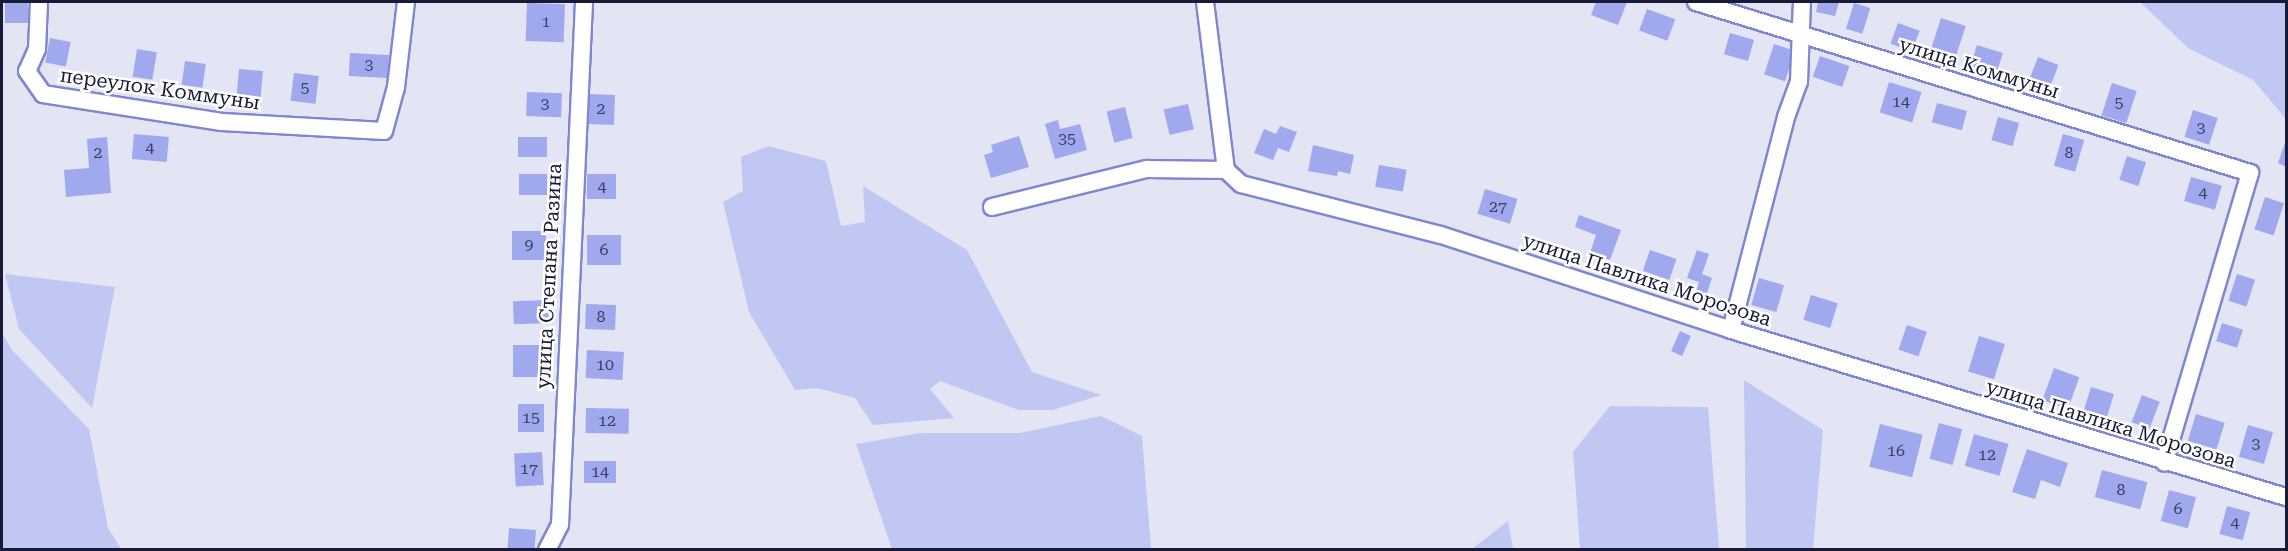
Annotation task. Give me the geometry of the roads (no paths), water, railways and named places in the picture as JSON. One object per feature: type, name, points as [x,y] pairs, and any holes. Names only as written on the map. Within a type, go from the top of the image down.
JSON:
[{"type":"street","name":"переулок Коммуны","points":[[39,2],[37,49],[27,71],[43,94],[222,122],[384,131],[396,87],[406,2]]},
{"type":"street","name":"улица Степана Разина","points":[[547,549],[560,525],[584,2]]},
{"type":"street","points":[[992,207],[1147,170],[1226,170],[1205,2]]},
{"type":"street","name":"улица Коммуны","points":[[1696,2],[2250,173],[2164,463]]},
{"type":"street","points":[[1731,330],[1786,117],[1799,82],[1802,2]]},
{"type":"street","name":"улица Павлика Морозова","points":[[1226,170],[1241,184],[1441,235],[1731,330],[2164,463],[2286,497]]}]
